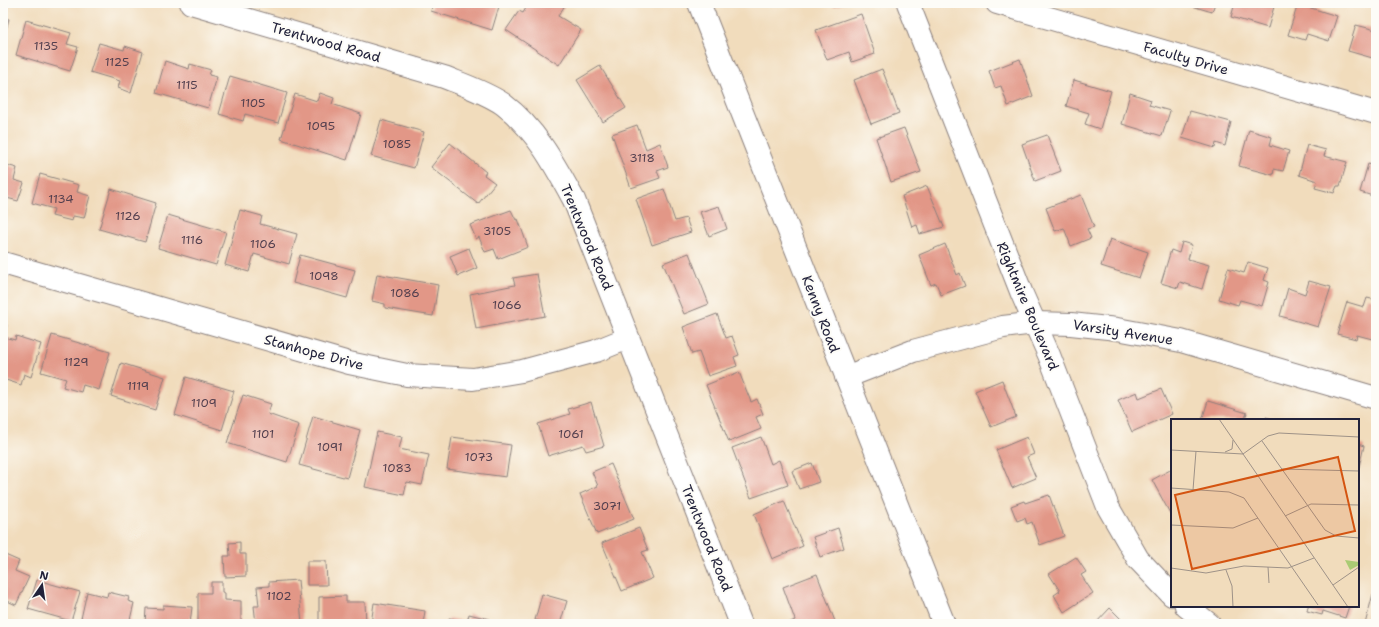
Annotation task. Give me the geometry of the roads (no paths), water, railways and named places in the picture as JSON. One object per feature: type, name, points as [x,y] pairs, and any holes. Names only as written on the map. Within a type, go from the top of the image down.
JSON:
[{"type":"street","name":"Trentwood Road","points":[[191,3],[444,77],[477,90],[503,104],[524,123],[548,152],[574,200],[741,624]]},
{"type":"street","name":"Kenny Road","points":[[699,3],[944,624]]},
{"type":"street","name":"Rightmire Boulevard","points":[[908,3],[1049,355],[1108,507],[1138,558],[1171,594]]},
{"type":"street","name":"Faculty Drive","points":[[997,3],[1376,113]]},
{"type":"street","name":"Stanhope Drive","points":[[3,263],[349,363],[407,375],[473,379],[522,371],[596,351],[628,338]]},
{"type":"street","name":"Varsity Avenue","points":[[846,376],[913,351],[1003,326],[1035,323],[1071,324],[1117,329],[1181,341],[1376,398]]},
{"type":"street","points":[[1187,607],[1209,624]]}]
